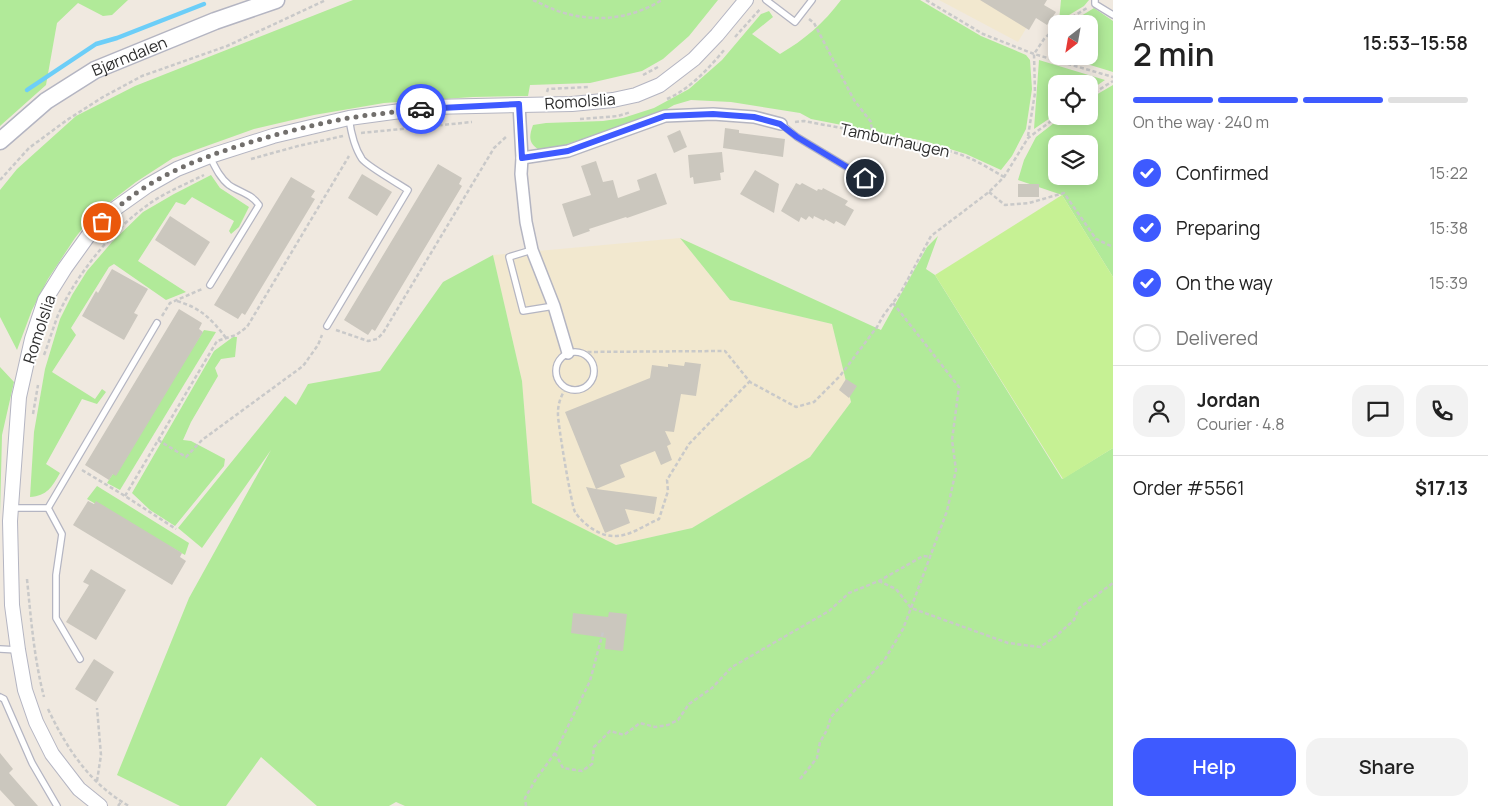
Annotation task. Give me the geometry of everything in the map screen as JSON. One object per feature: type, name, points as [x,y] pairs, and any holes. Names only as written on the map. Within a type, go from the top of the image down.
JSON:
[{"type":"main road","name":"Bjørndalen","points":[[0,141],[46,102],[95,70],[215,21],[276,0]]},
{"type":"street","name":"Romolslia","points":[[100,806],[79,789],[52,754],[36,722],[25,690],[12,604],[10,521],[19,397],[32,339],[45,300],[64,268],[88,236],[116,208],[169,173],[210,156],[273,136],[349,118],[430,107],[572,104],[613,100],[636,95],[660,85],[694,60],[746,0]]},
{"type":"street","points":[[519,104],[521,174],[526,222],[532,250],[574,352]]},
{"type":"street","name":"Tamburhaugen","points":[[522,158],[568,151],[665,116],[713,114],[754,117],[780,124]]},
{"type":"lane","points":[[766,0],[795,22],[812,0]]},
{"type":"lane","points":[[1095,2],[1113,15]]},
{"type":"lane","points":[[326,326],[408,190],[363,161],[351,134],[349,118]]},
{"type":"lane","name":"Tamburhaugen","points":[[780,124],[797,137],[865,178]]},
{"type":"lane","points":[[210,156],[216,169],[228,184],[255,199],[259,205],[210,285]]},
{"type":"lane","points":[[532,250],[509,257],[523,310],[554,306]]},
{"type":"lane","points":[[48,508],[157,323]]},
{"type":"lane","points":[[574,352],[589,357],[594,366],[594,377],[587,386],[577,390],[566,388],[559,380],[556,370],[560,359],[574,352]]},
{"type":"lane","points":[[11,508],[48,508]]},
{"type":"lane","points":[[48,508],[62,534],[56,575],[56,618],[80,659]]},
{"type":"lane","points":[[0,649],[18,650]]},
{"type":"lane","points":[[0,697],[4,699],[32,763],[57,806]]},
{"type":"path","points":[[0,180],[29,148],[103,97],[142,76],[227,46],[325,0]]},
{"type":"path","points":[[532,0],[561,12],[591,18],[622,17],[662,0]]},
{"type":"path","points":[[665,100],[693,82],[711,66],[766,0]]},
{"type":"path","points":[[926,0],[983,34],[1034,54],[1113,77]]},
{"type":"path","points":[[1075,15],[1095,2]]},
{"type":"path","points":[[802,13],[814,23],[854,100],[871,122],[872,134]]},
{"type":"path","points":[[1028,138],[1035,93],[1034,54],[1048,35]]},
{"type":"path","points":[[637,78],[664,64]]},
{"type":"path","points":[[1098,90],[1113,81]]},
{"type":"path","points":[[546,104],[548,89],[591,87]]},
{"type":"path","points":[[573,119],[618,116],[634,111]]},
{"type":"path","name":"Tamburhaugen","points":[[780,124],[804,121],[898,138],[957,153],[990,168],[1004,177]]},
{"type":"path","points":[[243,162],[298,146],[351,134],[472,122]]},
{"type":"path","points":[[574,352],[725,351],[750,382],[796,407],[814,402],[840,376],[877,328],[883,316],[901,292],[930,236],[989,192],[1004,177],[1028,138],[1048,123]]},
{"type":"path","points":[[158,440],[186,458],[202,440],[303,366],[318,346],[326,326],[368,340],[377,339],[383,333],[494,148],[520,124]]},
{"type":"path","points":[[125,496],[217,341],[236,335],[247,327],[355,146]]},
{"type":"path","points":[[43,358],[58,315],[75,284],[96,254],[150,203],[216,169]]},
{"type":"path","points":[[989,192],[1005,205],[1029,203],[1064,193],[1096,239],[1113,247]]},
{"type":"path","points":[[157,323],[170,304],[210,285]]},
{"type":"path","points":[[176,301],[205,313],[226,338]]},
{"type":"path","points":[[800,779],[817,758],[820,742],[828,730],[832,717],[885,659],[903,630],[947,512],[956,470],[952,440],[959,388],[893,303]]},
{"type":"path","points":[[566,388],[560,398],[557,415],[573,510],[585,523],[603,534],[612,536],[626,535],[660,519],[668,491],[667,480],[689,444],[750,382]]},
{"type":"path","points":[[32,420],[38,384]]},
{"type":"path","points":[[72,465],[176,529]]},
{"type":"path","points":[[555,753],[563,768],[582,771],[592,764],[594,747],[610,731],[624,734],[640,723],[655,727],[668,725],[678,720],[689,704],[712,688],[732,667],[829,611],[849,593],[879,581],[923,556],[931,557]]},
{"type":"path","points":[[27,577],[39,679],[46,704],[57,729],[77,762],[121,802],[129,806]]},
{"type":"path","points":[[879,581],[896,589],[910,608],[1008,643],[1040,647],[1074,620],[1079,608],[1113,583]]},
{"type":"path","points":[[526,806],[525,798],[555,753],[590,681],[603,632]]},
{"type":"path","points":[[97,708],[101,755],[97,781]]},
{"type":"path","points":[[118,806],[121,802]]},
{"type":"shaded area","points":[[939,0],[1043,0],[1018,42]]},
{"type":"shaded area","points":[[680,238],[730,300],[832,324],[851,402],[810,457],[692,528],[616,545],[532,504],[522,381],[493,255]]},
{"type":"green space","points":[[0,0],[128,0],[112,15],[103,16],[78,3],[57,23],[46,85],[0,126]]},
{"type":"green space","points":[[353,0],[718,0],[689,36],[663,59],[642,71],[590,83],[530,85],[528,96],[473,97],[384,103],[314,115],[254,129],[173,158],[136,182],[93,215],[48,279],[32,310],[17,350],[0,317],[0,190],[17,169],[76,116],[135,86]]},
{"type":"green space","points":[[841,0],[920,0],[981,36],[1026,55],[1030,60],[1032,89],[1026,129],[1012,156],[1001,170],[966,154],[924,141],[811,119],[800,113],[731,102],[691,100],[674,105],[662,112],[543,152],[532,144],[530,134],[533,125],[623,118],[654,108],[689,89],[722,60],[761,14],[769,11],[773,17],[752,34],[780,54],[813,30]]},
{"type":"green space","points":[[1061,0],[1089,0],[1084,6],[1069,15],[1060,15]]},
{"type":"green space","points":[[1094,8],[1113,21],[1113,72],[1090,65],[1098,65],[1098,15],[1083,15]]},
{"type":"green space","points":[[1039,60],[1048,63],[1048,65],[1056,65],[1088,75],[1048,75],[1048,119],[1034,129]]},
{"type":"green space","points":[[1098,78],[1105,80],[1098,85]]},
{"type":"green space","points":[[1113,85],[1113,277],[1062,195],[1018,180],[1024,160],[1036,137],[1051,125],[1098,125],[1098,94]]},
{"type":"green space","points":[[211,175],[220,188],[249,207],[239,227],[231,234],[229,231],[234,221],[192,197],[185,205],[176,202],[138,261],[186,292],[166,300],[114,264],[109,267],[71,328],[76,335],[52,372],[95,399],[102,389],[106,392],[97,404],[82,399],[46,464],[60,473],[45,493],[30,497],[34,432],[45,369],[60,319],[72,295],[87,271],[112,242],[143,212]]},
{"type":"green space","points":[[1062,195],[1113,277],[1113,448],[1063,479],[935,275]]},
{"type":"green space","points":[[938,236],[926,269],[935,275],[1062,479],[1113,448],[1113,806],[405,806],[396,802],[389,806],[317,806],[261,757],[226,806],[180,806],[117,775],[189,598],[271,450],[202,548],[178,528],[285,396],[296,405],[308,384],[380,371],[443,282],[493,255],[522,381],[532,503],[616,545],[692,528],[810,457],[851,402],[832,324],[730,300],[680,238],[881,330],[927,247]]},
{"type":"green space","points":[[204,330],[216,332],[120,490],[107,483]]},
{"type":"green space","points":[[233,337],[237,337],[235,357],[221,359],[215,368],[218,376],[191,422],[183,440],[191,441],[225,459],[224,466],[175,526],[150,510],[132,493],[214,351]]},
{"type":"green space","points":[[0,367],[14,382],[2,435],[0,515]]},
{"type":"green space","points":[[97,486],[189,543],[185,555],[87,499]]},
{"type":"building","points":[[980,0],[1047,0],[1044,5],[1056,12],[1054,15],[1048,15],[1047,25],[1036,18],[1029,30]]},
{"type":"building","points":[[725,128],[739,130],[739,133],[785,139],[783,157],[723,148]]},
{"type":"building","points":[[680,130],[687,147],[674,153],[667,136]]},
{"type":"building","points":[[722,152],[724,172],[720,173],[721,180],[694,184],[693,177],[690,178],[688,155]]},
{"type":"building","points":[[596,161],[603,182],[613,180],[618,198],[640,190],[637,180],[656,173],[667,204],[589,229],[590,231],[573,237],[562,204],[591,195],[581,166]]},
{"type":"building","points":[[438,164],[462,178],[459,184],[462,186],[375,331],[372,329],[368,335],[344,320]]},
{"type":"building","points":[[755,170],[779,184],[774,213],[740,194]]},
{"type":"building","points":[[362,174],[392,192],[377,216],[348,198]]},
{"type":"building","points":[[291,177],[315,191],[311,197],[315,199],[245,315],[242,313],[238,319],[214,305]]},
{"type":"building","points":[[796,183],[800,185],[802,183],[817,191],[823,188],[848,201],[845,205],[854,210],[845,226],[836,221],[834,224],[814,216],[813,219],[809,216],[806,220],[801,217],[799,222],[781,211]]},
{"type":"building","points":[[1018,184],[1039,184],[1039,197],[1018,197]]},
{"type":"building","points":[[170,216],[210,242],[195,266],[155,240]]},
{"type":"building","points":[[112,269],[148,289],[134,313],[138,315],[124,340],[82,316],[96,291],[98,293]]},
{"type":"building","points":[[179,309],[202,323],[199,329],[203,332],[116,476],[113,474],[109,480],[85,465]]},
{"type":"building","points":[[685,362],[701,364],[696,396],[681,394],[674,432],[665,431],[671,444],[667,446],[672,460],[661,465],[655,451],[620,465],[625,477],[596,489],[565,412],[650,378],[652,365],[684,366]]},
{"type":"building","points":[[846,379],[857,386],[849,398],[839,390]]},
{"type":"building","points":[[586,487],[657,497],[654,514],[625,509],[630,523],[605,533]]},
{"type":"building","points":[[88,501],[94,504],[96,501],[182,553],[180,557],[186,561],[172,585],[73,525]]},
{"type":"building","points":[[91,569],[126,590],[96,640],[66,622],[89,585],[83,582]]},
{"type":"building","points":[[609,612],[627,614],[623,651],[605,649],[606,638],[571,633],[573,613],[608,617]]},
{"type":"building","points":[[94,659],[114,672],[96,702],[75,689]]},
{"type":"building","points":[[0,753],[13,769],[9,773],[38,806],[15,806],[0,790]]},
{"type":"waterway","points":[[27,90],[96,44],[117,38],[204,4]]},
{"type":"way so far","points":[[102,222],[116,208],[147,186],[177,169],[210,156],[273,136],[349,118],[421,109]]},
{"type":"route","points":[[421,109],[430,107],[519,104],[522,158],[568,151],[665,116],[713,114],[754,117],[780,124],[797,137],[865,178]]}]
